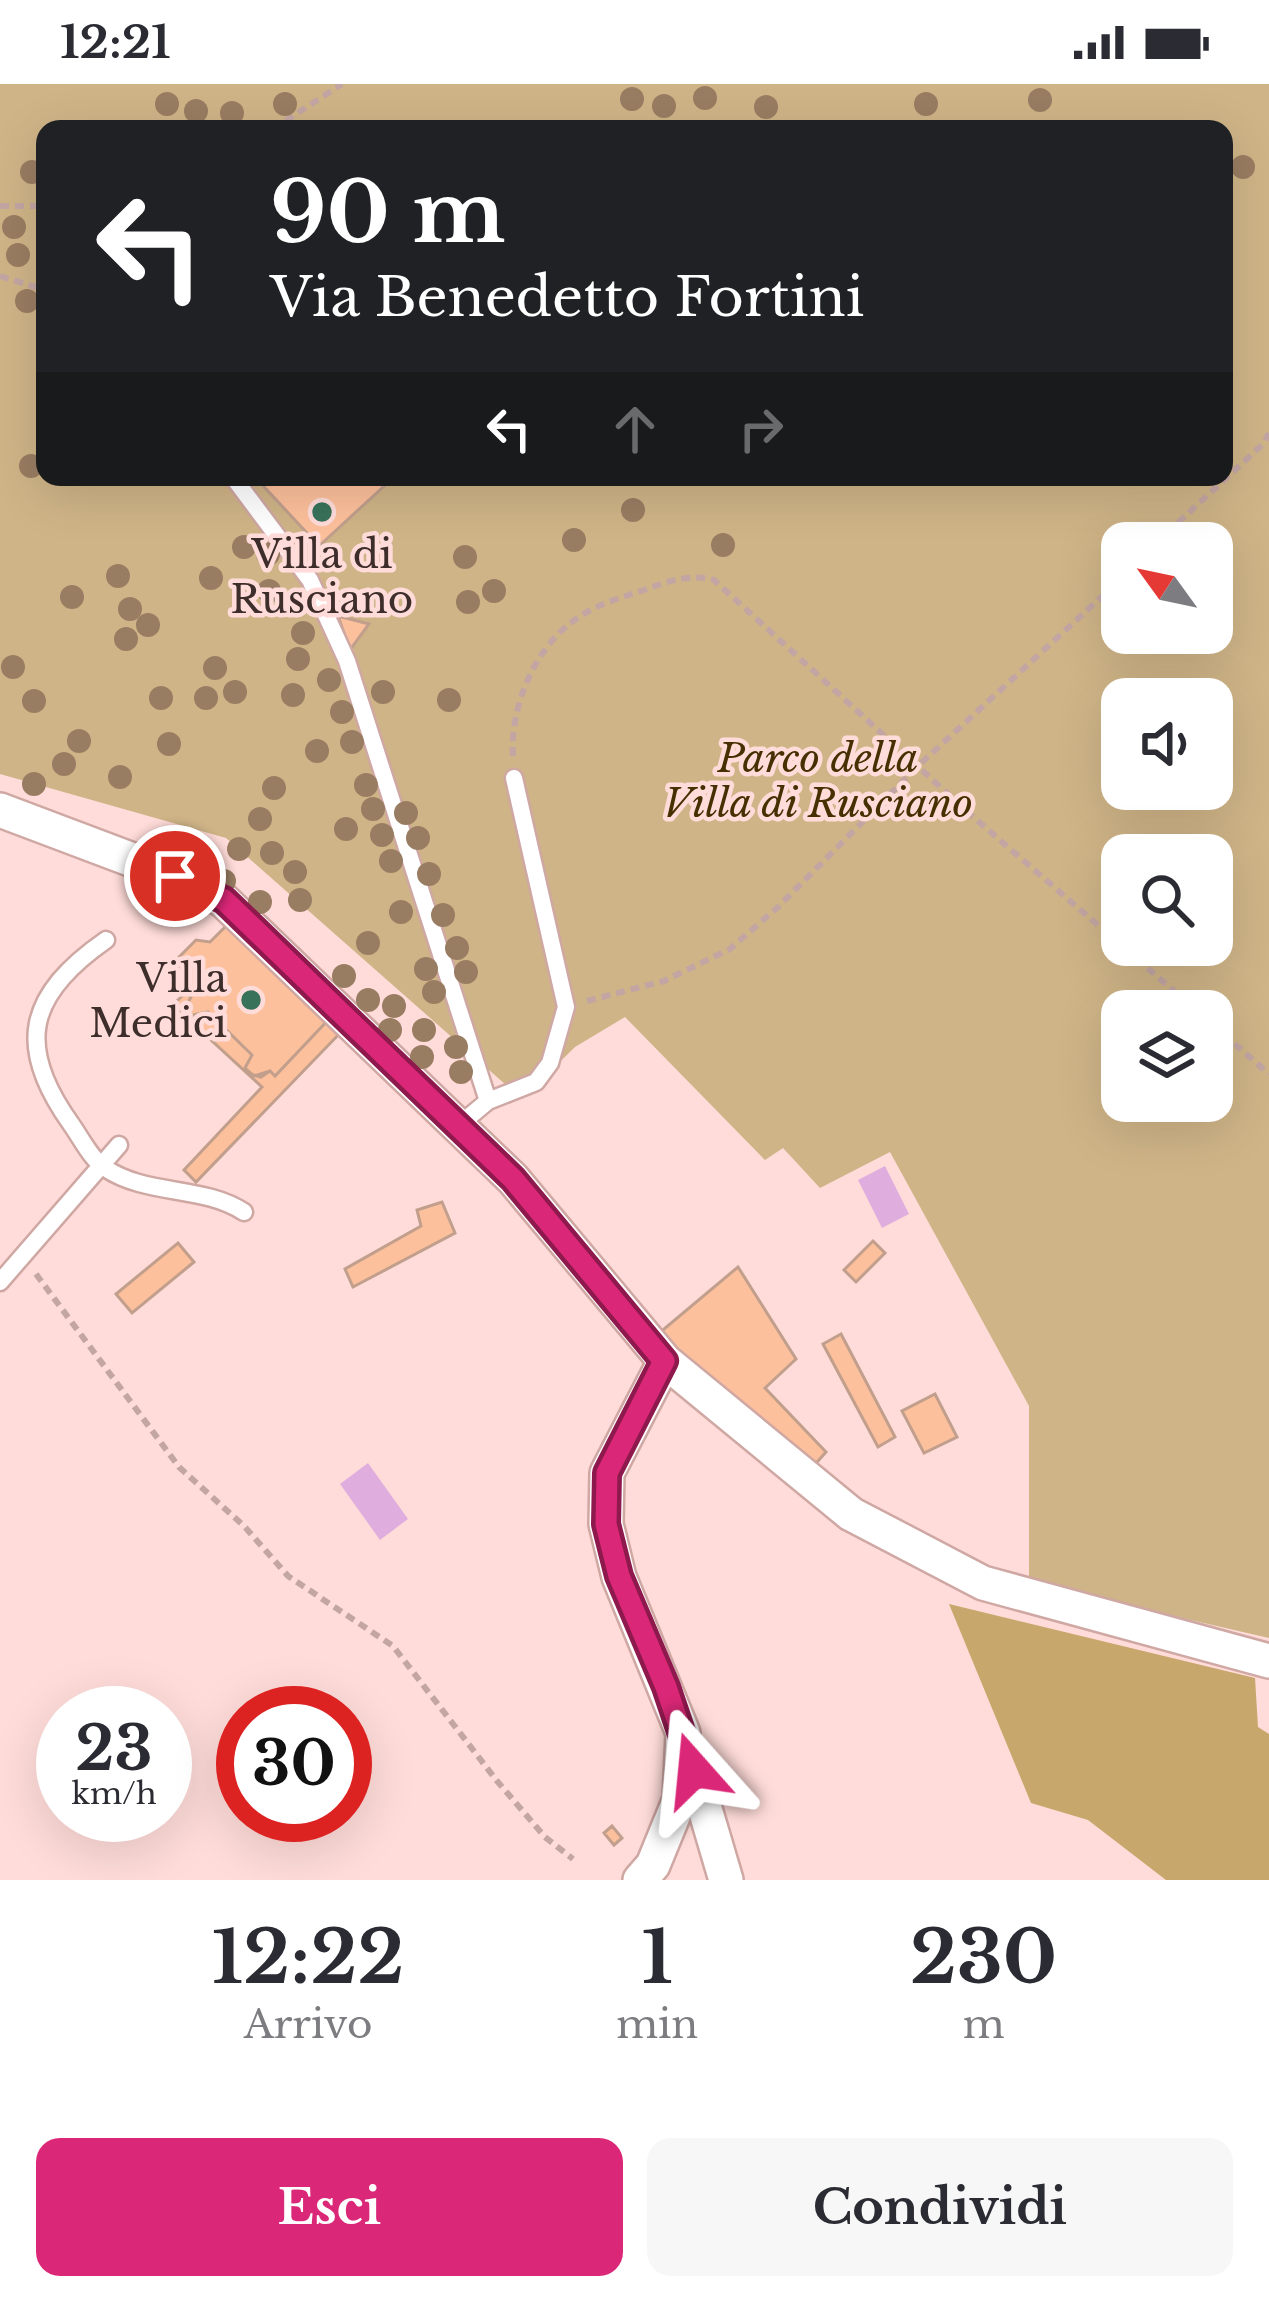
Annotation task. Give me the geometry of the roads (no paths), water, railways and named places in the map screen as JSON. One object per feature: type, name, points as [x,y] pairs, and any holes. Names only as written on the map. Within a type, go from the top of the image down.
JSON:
[{"type":"street","points":[[0,810],[175,876],[224,900],[513,1179],[664,1361],[851,1514],[983,1583],[1269,1660]]},
{"type":"street","points":[[664,1361],[607,1473],[606,1524],[619,1576],[683,1733],[726,1880]]},
{"type":"street","points":[[640,1880],[653,1865],[680,1799],[683,1733]]},
{"type":"lane","points":[[240,486],[310,580],[347,661],[488,1101]]},
{"type":"lane","points":[[458,1126],[488,1101],[536,1082],[550,1063],[566,1007],[514,778]]},
{"type":"lane","points":[[106,940],[84,955],[48,996],[34,1031],[39,1070],[101,1166],[130,1180],[230,1203],[244,1213]]},
{"type":"lane","points":[[0,1282],[119,1145]]},
{"type":"place","name":"Villa di Rusciano","points":[[322,512]]},
{"type":"place","name":"Villa Medici","points":[[251,1000]]},
{"type":"park label","name":"Parco della Villa di Rusciano","points":[[818,780]]}]
